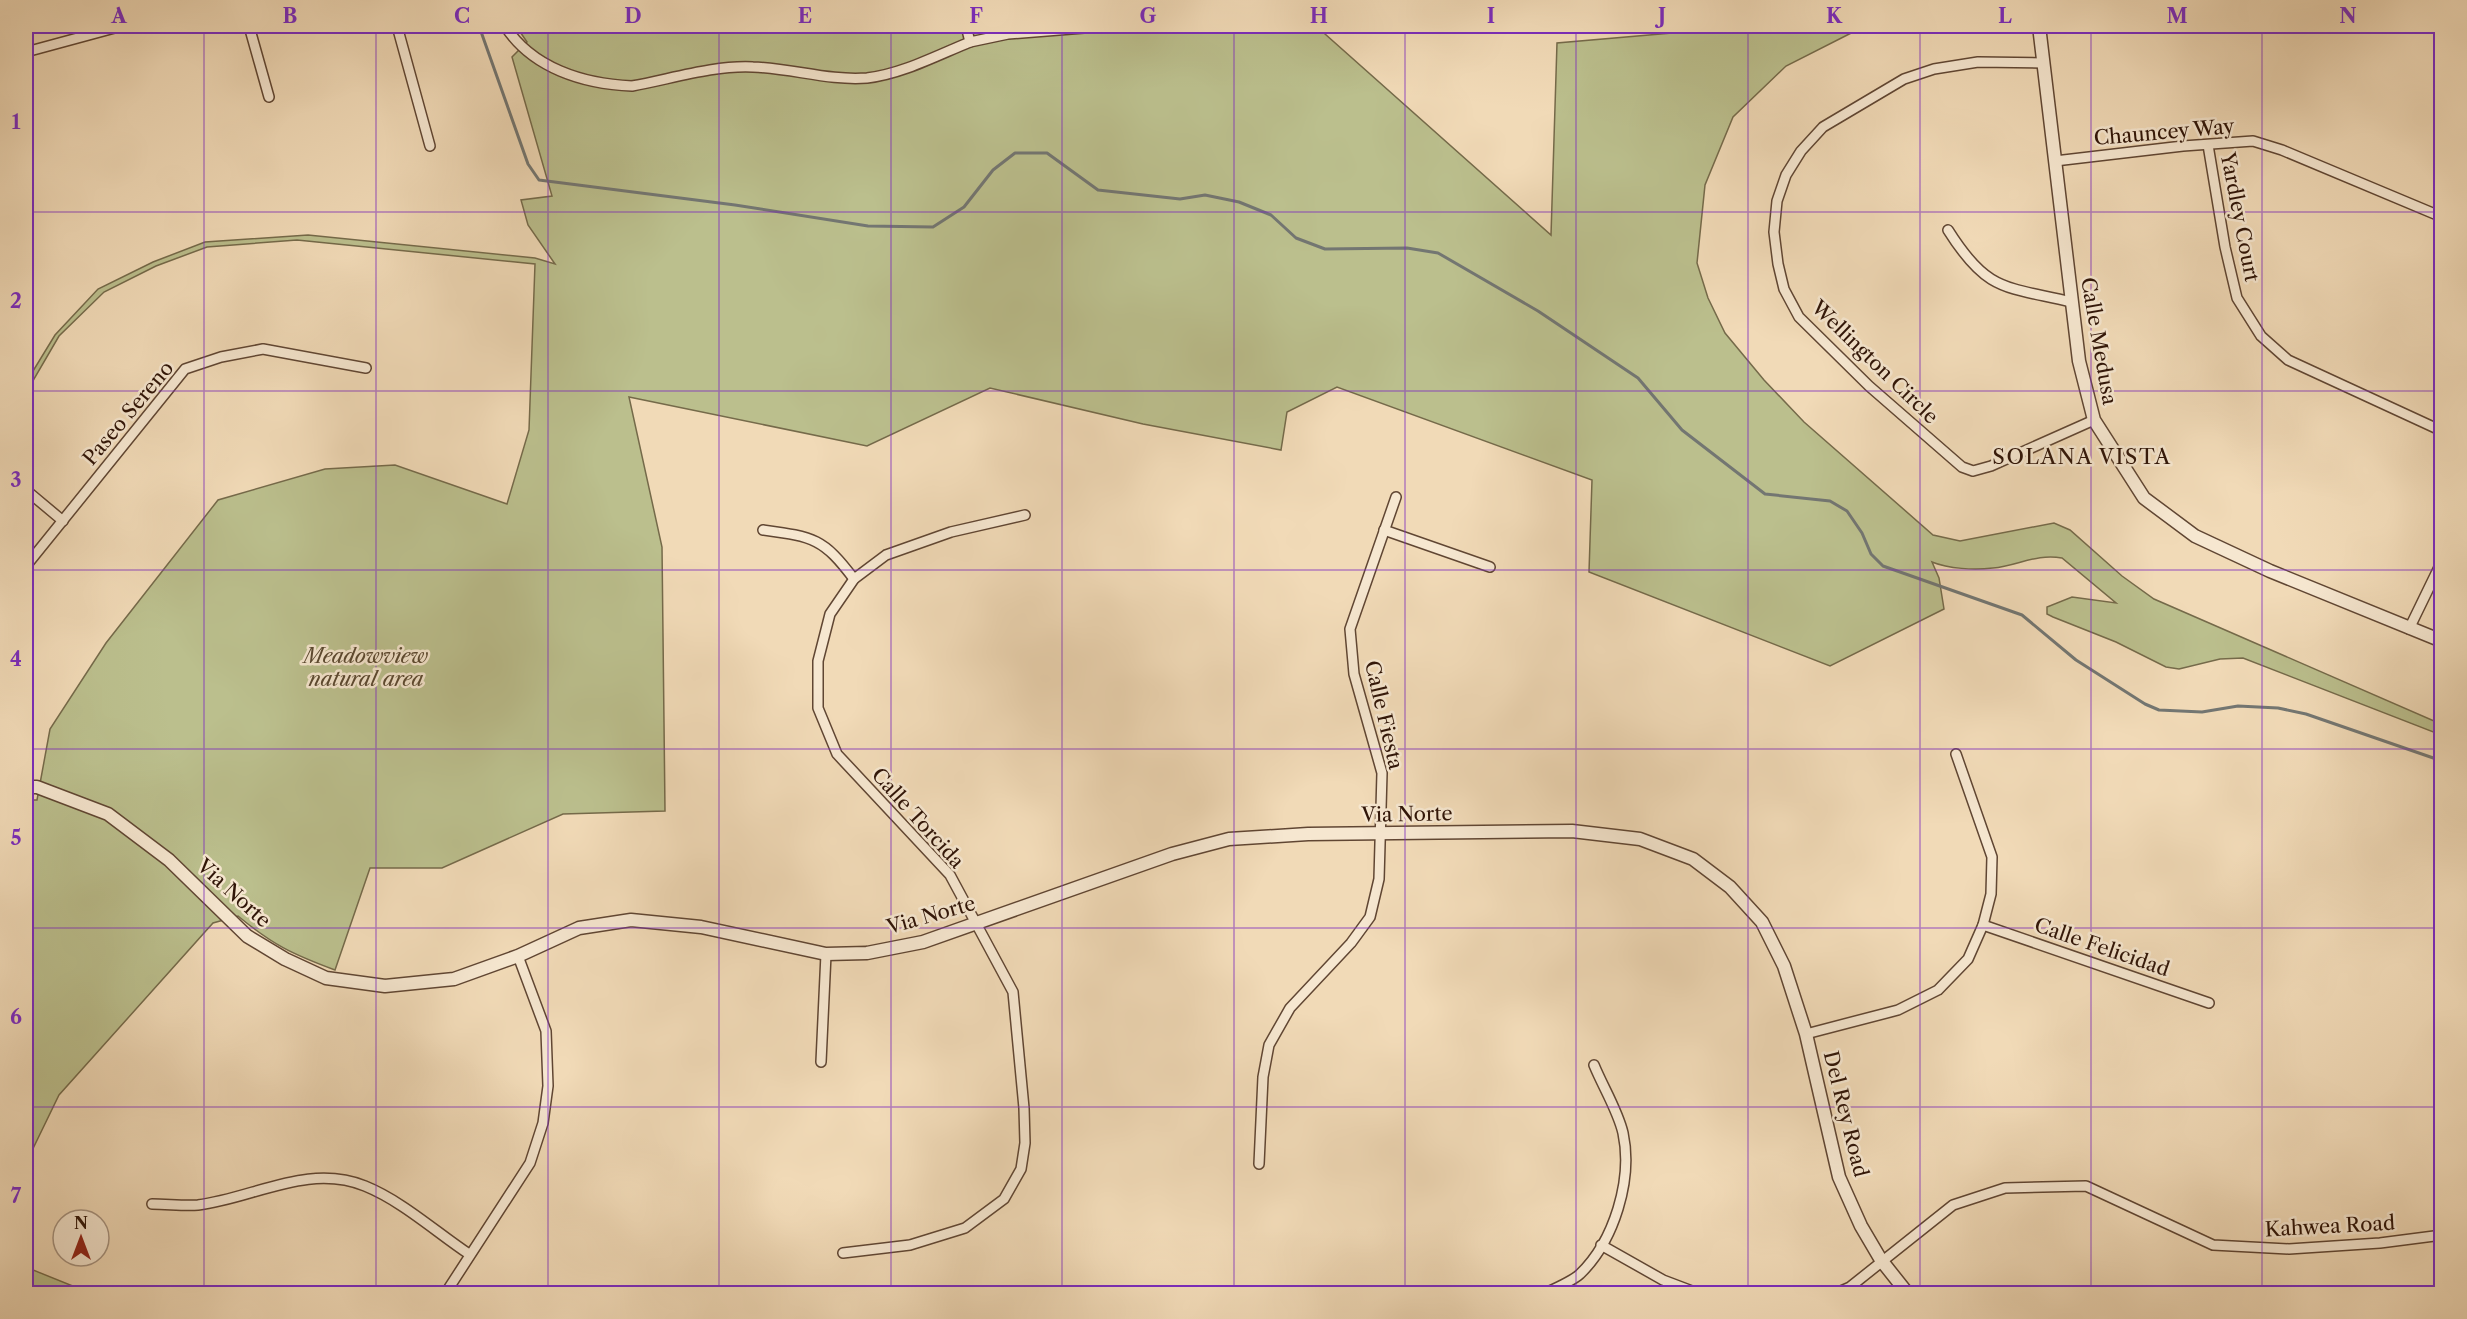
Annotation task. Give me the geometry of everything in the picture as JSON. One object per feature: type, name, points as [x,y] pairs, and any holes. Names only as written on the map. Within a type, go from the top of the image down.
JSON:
[{"type":"street","points":[[26,52],[122,26]]},
{"type":"street","points":[[249,26],[269,97]]},
{"type":"street","points":[[397,26],[430,146]]},
{"type":"street","points":[[505,26],[528,53],[579,79],[603,85],[632,86],[721,69],[750,66],[836,78],[866,78],[890,73],[970,42],[1008,34],[1109,26]]},
{"type":"street","points":[[966,26],[970,42]]},
{"type":"street","name":"Calle Medusa","points":[[2039,26],[2079,361],[2094,420],[2144,498],[2195,536],[2409,629],[2442,641]]},
{"type":"street","name":"Wellington Circle","points":[[2043,63],[1978,63],[1934,69],[1904,80],[1823,127],[1801,151],[1786,175],[1777,201],[1774,232],[1778,264],[1784,289],[1799,317],[1869,386],[1962,467],[1973,471],[1991,466],[2094,420]]},
{"type":"street","name":"Chauncey Way","points":[[2055,161],[2253,141],[2282,150],[2442,217]]},
{"type":"street","name":"Yardley Court","points":[[2208,145],[2225,247],[2237,298],[2261,336],[2288,360],[2442,430]]},
{"type":"street","points":[[1948,230],[1976,268],[1994,282],[2015,292],[2071,302]]},
{"type":"street","name":"Paseo Sereno","points":[[26,566],[185,369],[221,357],[263,349],[366,368]]},
{"type":"street","points":[[26,489],[63,521]]},
{"type":"street","name":"Calle Fiesta","points":[[1259,1164],[1263,1077],[1269,1045],[1290,1008],[1351,943],[1370,916],[1379,879],[1382,773],[1354,674],[1350,629],[1396,497]]},
{"type":"street","name":"Calle Torcida","points":[[843,1253],[910,1245],[965,1228],[1004,1199],[1021,1169],[1025,1143],[1024,1108],[1013,992],[974,924],[950,875],[837,754],[818,708],[818,661],[830,614],[854,579],[886,555],[951,532],[1025,515]]},
{"type":"street","points":[[763,530],[804,535],[832,550],[854,579]]},
{"type":"street","points":[[1384,530],[1490,567]]},
{"type":"street","points":[[2409,629],[2442,561]]},
{"type":"street","points":[[1806,1034],[1899,1010],[1938,990],[1968,959],[1983,925],[1991,894],[1992,857],[1956,754]]},
{"type":"street","name":"Via Norte","points":[[26,787],[37,787],[108,814],[169,860],[247,936],[285,959],[326,978],[385,986],[454,979],[518,956],[579,928],[631,920],[701,927],[826,954],[867,953],[922,942],[1172,854],[1229,839],[1308,834],[1572,831],[1640,839],[1693,859],[1730,886],[1762,922],[1784,966],[1806,1034]]},
{"type":"street","name":"Calle Felicidad","points":[[1983,925],[2209,1004]]},
{"type":"street","points":[[821,1062],[826,954]]},
{"type":"street","points":[[445,1293],[530,1163],[543,1124],[548,1086],[546,1031],[518,956]]},
{"type":"street","name":"Del Rey Road","points":[[1806,1034],[1839,1177],[1860,1226],[1881,1260],[1908,1293]]},
{"type":"street","points":[[1543,1293],[1579,1275],[1601,1245],[1612,1229],[1624,1182],[1623,1133],[1594,1065]]},
{"type":"street","points":[[152,1204],[198,1205],[282,1182],[332,1178],[364,1185],[383,1195],[469,1254]]},
{"type":"street","name":"Kahwea Road","points":[[1834,1293],[1850,1287],[1881,1260],[1953,1205],[2005,1188],[2086,1186],[2213,1245],[2289,1250],[2380,1244],[2442,1235]]},
{"type":"street","points":[[1601,1245],[1663,1280],[1700,1293]]},
{"type":"green space","name":"Meadowview natural area","points":[[516,26],[1316,26],[1551,235],[1557,43],[1753,26],[1865,26],[1786,66],[1733,117],[1705,185],[1697,263],[1708,298],[1725,333],[1764,380],[1804,422],[1933,535],[1960,541],[2054,523],[2070,530],[2122,576],[2154,599],[2441,724],[2441,735],[2243,658],[2220,659],[2179,669],[2166,667],[2116,642],[2053,617],[2047,614],[2047,607],[2072,597],[2116,603],[2062,558],[2036,558],[1986,569],[1954,568],[1932,562],[1939,578],[1944,609],[1830,666],[1589,572],[1592,480],[1337,387],[1287,412],[1281,450],[1143,424],[990,388],[867,446],[629,397],[662,547],[665,811],[563,814],[442,868],[370,868],[335,970],[284,948],[238,916],[213,923],[59,1095],[26,1163],[26,800],[37,800],[50,729],[106,643],[218,500],[325,469],[395,465],[507,504],[529,430],[535,264],[297,240],[207,247],[156,266],[104,292],[59,336],[30,386],[26,383],[26,374],[30,376],[55,335],[98,289],[153,262],[205,242],[308,235],[535,258],[555,264],[528,225],[521,200],[552,196],[512,57],[527,42]]},
{"type":"green space","points":[[26,1250],[33,1270],[90,1293],[26,1293]]},
{"type":"waterway","points":[[479,26],[528,164],[539,180],[735,205],[868,226],[933,227],[964,207],[993,170],[1015,153],[1047,153],[1098,190],[1180,199],[1205,195],[1239,202],[1271,215],[1296,238],[1325,249],[1407,248],[1438,253],[1538,311],[1638,378],[1682,430],[1765,494],[1830,501],[1847,511],[1862,533],[1871,554],[1883,566],[2022,615],[2076,660],[2145,704],[2159,710],[2202,712],[2238,706],[2278,708],[2306,714],[2442,761]]},
{"type":"district","name":"SOLANA VISTA","points":[[2082,457]]}]
